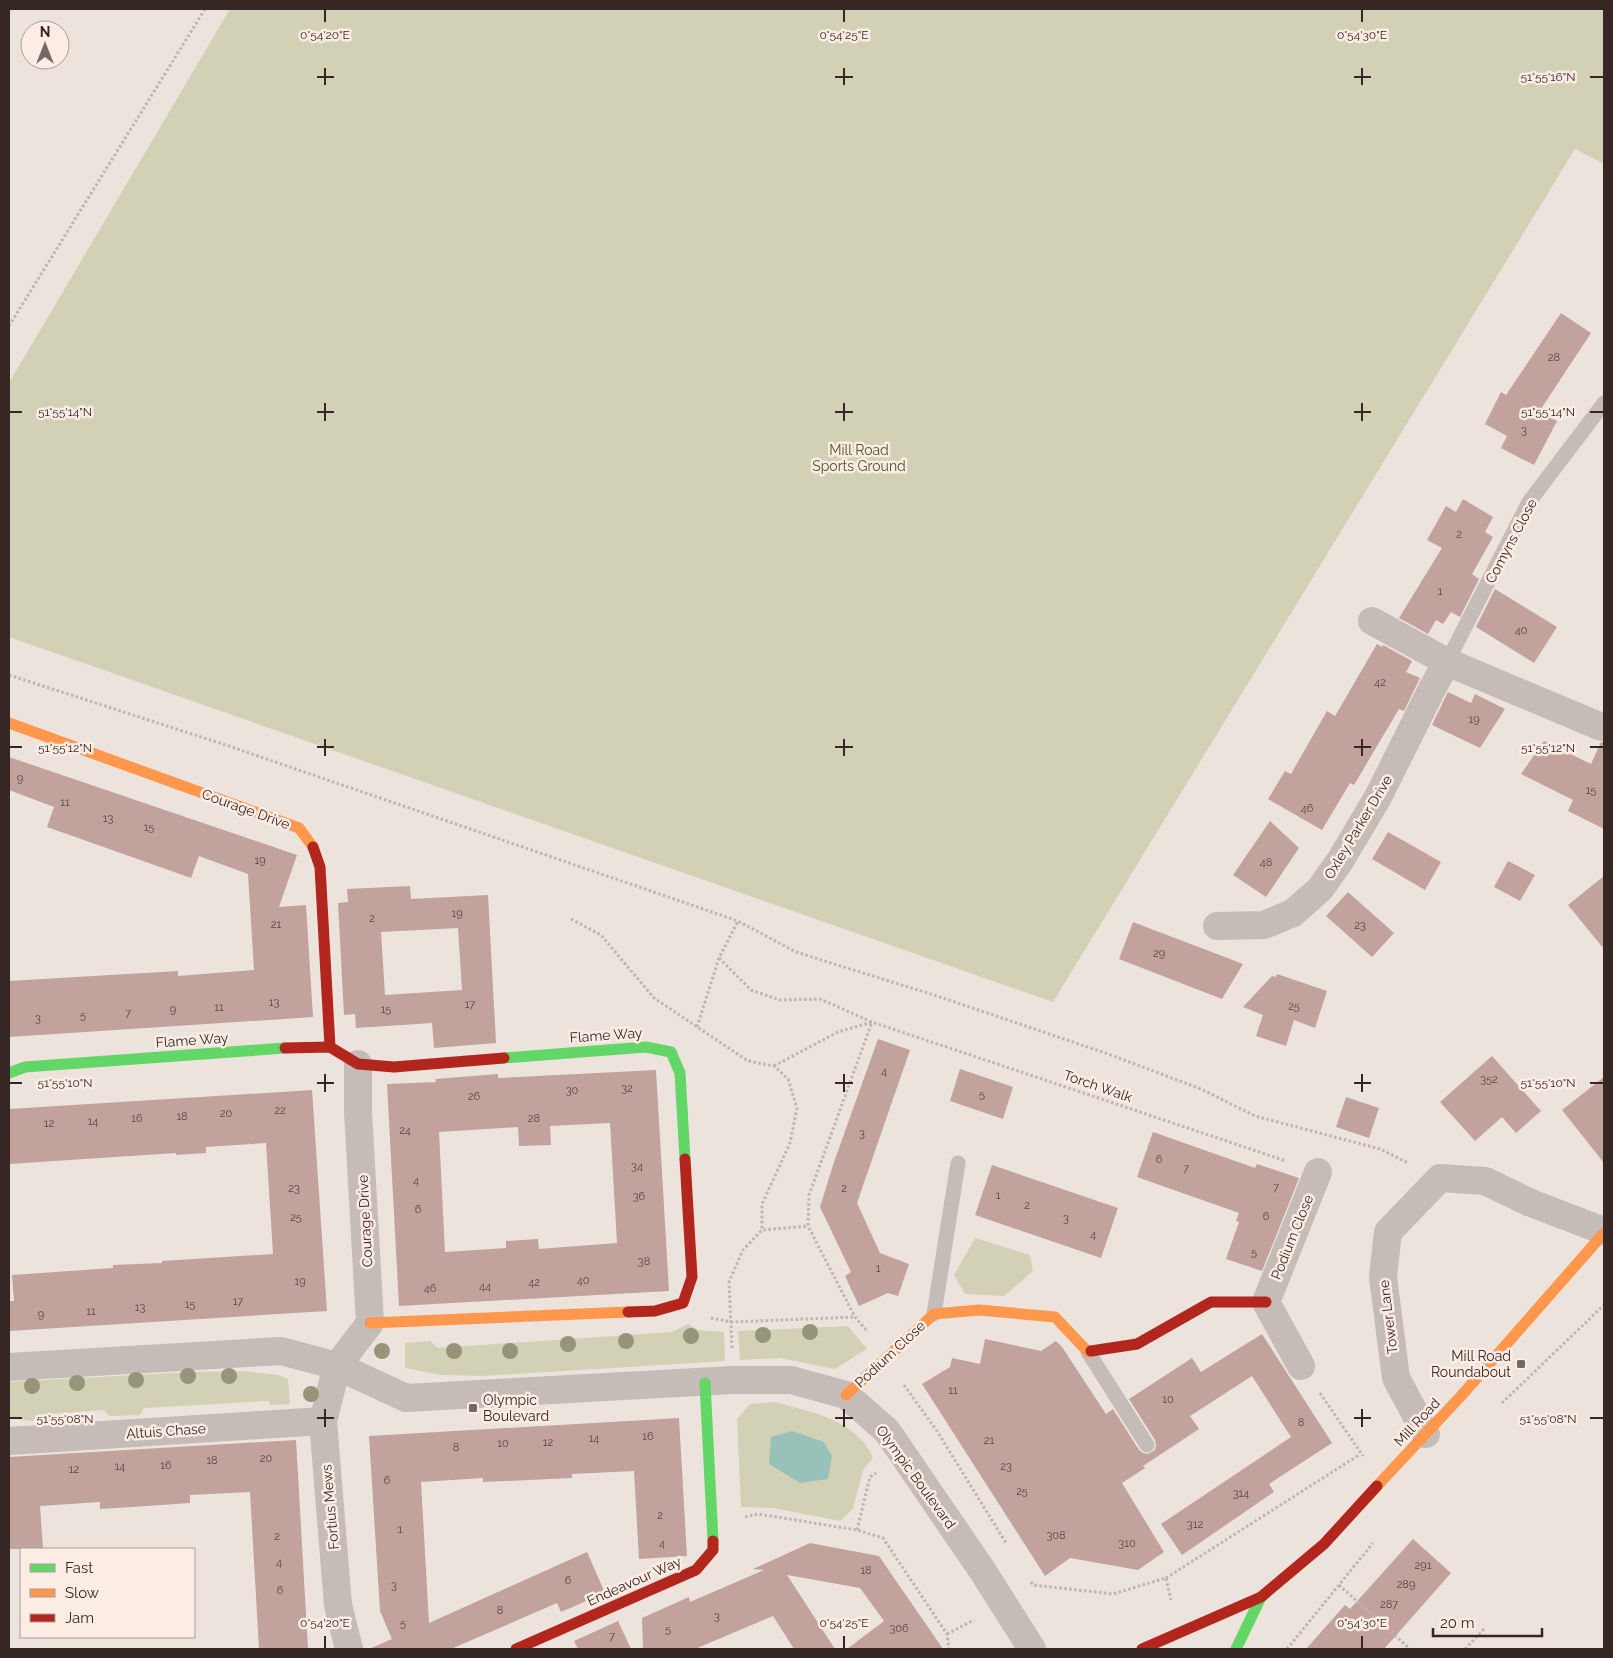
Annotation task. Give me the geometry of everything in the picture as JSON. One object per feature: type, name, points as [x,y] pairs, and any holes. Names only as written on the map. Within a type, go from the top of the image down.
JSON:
[{"type":"street","points":[[1372,621],[1447,662],[1604,727]]},
{"type":"street","name":"Oxley Parker Drive","points":[[1217,926],[1264,925],[1293,913],[1320,889],[1340,861],[1378,797],[1447,662]]},
{"type":"street","name":"Courage Drive","points":[[9,723],[298,828],[315,849],[320,867],[330,1048]]},
{"type":"street","name":"Flame Way","points":[[9,1072],[25,1067],[306,1047],[330,1048],[358,1064],[394,1067],[646,1047],[671,1052],[680,1073],[692,1278],[684,1304]]},
{"type":"street","name":"Courage Drive","points":[[358,1064],[358,1112],[370,1323]]},
{"type":"street","name":"Podium Close","points":[[1266,1302],[1318,1172]]},
{"type":"street","points":[[1440,1178],[1485,1181],[1531,1203],[1604,1232]]},
{"type":"street","name":"Tower Lane","points":[[1426,1434],[1396,1378],[1383,1278],[1388,1232],[1440,1178]]},
{"type":"street","name":"Mill Road","points":[[1142,1649],[1261,1598],[1324,1544],[1426,1434],[1604,1232]]},
{"type":"street","points":[[1088,1352],[1137,1344],[1211,1302],[1266,1302],[1301,1366]]},
{"type":"street","points":[[337,1366],[370,1323],[655,1311],[684,1304]]},
{"type":"street","name":"Podium Close","points":[[846,1395],[885,1357],[934,1314],[979,1310],[1054,1317],[1088,1352]]},
{"type":"street","name":"Olympic Boulevard","points":[[9,1367],[281,1351],[337,1366],[406,1398],[733,1380],[791,1380],[846,1395],[887,1432],[982,1570],[1032,1649]]},
{"type":"street","name":"Fortius Mews","points":[[337,1366],[323,1421],[338,1605],[349,1649]]},
{"type":"street","name":"Endeavour Way","points":[[516,1649],[696,1570],[713,1550],[705,1382]]},
{"type":"street","name":"Altuis Chase","points":[[9,1441],[323,1421]]},
{"type":"street","name":"Mill Road","points":[[1236,1649],[1261,1598]]},
{"type":"lane","name":"Comyns Close","points":[[1447,662],[1530,502],[1604,403]]},
{"type":"lane","points":[[934,1314],[958,1163]]},
{"type":"lane","points":[[1088,1352],[1147,1445]]},
{"type":"path","points":[[9,326],[205,9]]},
{"type":"path","points":[[9,675],[232,747],[738,921],[796,952],[937,996],[1111,1055],[1201,1088],[1255,1116],[1380,1150],[1440,1178]]},
{"type":"path","points":[[571,919],[601,935],[654,998],[748,1061],[774,1066],[788,1079],[797,1108],[790,1144],[762,1204],[762,1230]]},
{"type":"path","points":[[698,1026],[718,958],[738,921]]},
{"type":"path","name":"Torch Walk","points":[[718,958],[751,990],[780,1000],[820,998],[872,1022],[1318,1172]]},
{"type":"path","points":[[774,1066],[838,1032],[872,1022]]},
{"type":"path","points":[[872,1022],[809,1195],[808,1226],[855,1317],[874,1339],[937,1432],[1007,1544]]},
{"type":"path","points":[[733,1380],[729,1282],[743,1250],[762,1230],[808,1226]]},
{"type":"path","points":[[684,1304],[699,1317],[732,1322],[855,1317]]},
{"type":"path","points":[[1500,1404],[1604,1305]]},
{"type":"path","points":[[1301,1366],[1381,1482]]},
{"type":"path","points":[[1028,1577],[1032,1585],[1113,1594],[1166,1578],[1361,1454]]},
{"type":"path","points":[[737,1519],[758,1514],[857,1530],[883,1538],[947,1634],[949,1649]]},
{"type":"path","points":[[1287,1649],[1376,1539]]},
{"type":"path","points":[[1166,1578],[1175,1613],[1176,1634]]},
{"type":"path","points":[[1339,1585],[1410,1649]]},
{"type":"path","points":[[1465,1649],[1484,1629]]},
{"type":"green space","name":"Mill Road Sports Ground","points":[[230,9],[1604,9],[1604,164],[1575,149],[1053,1002],[9,637],[9,383]]},
{"type":"green space","points":[[975,1238],[1030,1255],[1033,1271],[1004,1296],[965,1294],[954,1275]]},
{"type":"green space","points":[[688,1324],[698,1330],[724,1332],[725,1361],[482,1376],[442,1375],[405,1368],[405,1343],[430,1341],[438,1348],[672,1332]]},
{"type":"green space","points":[[848,1326],[867,1349],[835,1369],[780,1358],[740,1360],[738,1331]]},
{"type":"green space","points":[[241,1371],[278,1375],[288,1379],[290,1404],[270,1405],[269,1401],[144,1408],[140,1415],[109,1416],[104,1410],[37,1415],[33,1421],[9,1418],[9,1382]]},
{"type":"green space","points":[[775,1402],[818,1414],[845,1426],[866,1445],[873,1458],[863,1470],[853,1509],[840,1521],[773,1508],[741,1507],[737,1419],[750,1404]]},
{"type":"water","points":[[792,1431],[824,1442],[832,1456],[828,1479],[800,1483],[769,1464],[771,1437]]},
{"type":"building","points":[[1561,313],[1591,333],[1539,412],[1557,421],[1534,465],[1501,448],[1507,436],[1485,424],[1501,392],[1506,395]]},
{"type":"building","points":[[1463,499],[1493,517],[1485,532],[1493,537],[1472,574],[1479,579],[1460,617],[1451,612],[1443,624],[1436,620],[1428,634],[1399,618],[1442,548],[1427,540],[1446,506],[1456,512]]},
{"type":"building","points":[[1495,589],[1557,627],[1534,663],[1476,627]]},
{"type":"building","points":[[1377,644],[1382,647],[1383,645],[1412,661],[1406,672],[1420,678],[1404,711],[1399,709],[1354,785],[1350,783],[1322,830],[1268,799],[1285,771],[1291,774],[1327,711],[1335,716]]},
{"type":"building","points":[[1448,692],[1471,703],[1475,694],[1505,709],[1480,748],[1432,725]]},
{"type":"building","points":[[1544,741],[1591,764],[1601,742],[1604,742],[1604,829],[1568,811],[1573,800],[1521,774]]},
{"type":"building","points":[[9,757],[297,855],[279,907],[306,905],[313,1017],[9,1037],[9,981],[178,971],[178,976],[254,970],[248,874],[199,856],[191,878],[47,827],[54,807],[9,790]]},
{"type":"building","points":[[1270,821],[1299,848],[1266,897],[1233,875]]},
{"type":"building","points":[[1388,832],[1441,862],[1425,890],[1372,859]]},
{"type":"building","points":[[1508,861],[1535,875],[1520,901],[1494,887]]},
{"type":"building","points":[[1604,876],[1604,949],[1568,905]]},
{"type":"building","points":[[410,886],[411,899],[488,895],[496,1043],[434,1048],[432,1023],[356,1028],[355,1014],[344,1015],[338,903],[348,902],[347,889]],"holes":[[[458,928],[462,990],[385,995],[381,932]]]},
{"type":"building","points":[[1348,892],[1394,933],[1372,957],[1326,916]]},
{"type":"building","points":[[1133,922],[1243,964],[1222,999],[1119,959]]},
{"type":"building","points":[[1277,974],[1327,991],[1315,1028],[1294,1020],[1286,1046],[1256,1036],[1263,1015],[1243,1007],[1272,976],[1276,977]]},
{"type":"building","points":[[878,1039],[910,1050],[857,1203],[880,1253],[909,1264],[898,1296],[888,1293],[859,1306],[845,1276],[851,1272],[820,1207]]},
{"type":"building","points":[[1492,1056],[1541,1111],[1516,1133],[1502,1117],[1475,1141],[1440,1102]]},
{"type":"building","points":[[960,1069],[1013,1087],[1003,1119],[950,1101]]},
{"type":"building","points":[[656,1070],[669,1291],[399,1306],[387,1084],[436,1082],[435,1079],[498,1074],[498,1078]],"holes":[[[610,1123],[617,1243],[539,1249],[538,1239],[506,1241],[506,1248],[445,1252],[439,1132],[518,1127],[519,1146],[551,1145],[550,1126]]]},
{"type":"building","points":[[1604,1077],[1604,1163],[1562,1110]]},
{"type":"building","points":[[312,1090],[327,1311],[9,1331],[9,1301],[14,1301],[12,1275],[113,1268],[113,1265],[162,1263],[162,1261],[273,1254],[266,1143],[206,1147],[206,1153],[176,1155],[176,1153],[9,1164],[9,1109]]},
{"type":"building","points":[[1346,1097],[1379,1108],[1369,1138],[1336,1127]]},
{"type":"building","points":[[1153,1132],[1255,1168],[1257,1164],[1299,1178],[1262,1271],[1226,1259],[1239,1222],[1236,1221],[1239,1213],[1137,1177]]},
{"type":"building","points":[[992,1165],[1118,1208],[1101,1258],[975,1215]]},
{"type":"building","points":[[1262,1334],[1332,1443],[1269,1484],[1274,1492],[1182,1555],[1161,1524],[1291,1437],[1252,1376],[1190,1416],[1199,1429],[1143,1466],[1145,1468],[1122,1483],[1164,1552],[1138,1570],[1070,1558],[1045,1576],[922,1384],[950,1367],[952,1358],[980,1364],[985,1339],[1041,1351],[1056,1341],[1062,1347],[1106,1414],[1113,1409],[1139,1450],[1148,1454],[1155,1450],[1155,1440],[1129,1399],[1192,1358],[1201,1372]]},
{"type":"building","points":[[679,1418],[687,1556],[639,1559],[634,1471],[572,1474],[572,1478],[483,1482],[483,1478],[421,1482],[429,1623],[587,1552],[605,1593],[561,1612],[557,1603],[451,1649],[369,1649],[392,1639],[380,1611],[369,1436]]},
{"type":"building","points":[[296,1440],[308,1649],[259,1649],[250,1492],[190,1495],[190,1503],[132,1507],[100,1509],[100,1502],[40,1506],[43,1548],[9,1549],[9,1457]]},
{"type":"building","points":[[1413,1539],[1451,1573],[1384,1649],[1306,1649],[1345,1605],[1350,1609]]},
{"type":"building","points":[[810,1543],[879,1556],[943,1649],[847,1649],[884,1621],[860,1588],[787,1575],[835,1649],[794,1649],[773,1616],[695,1649],[643,1649],[642,1618],[689,1597],[690,1602],[764,1570],[753,1569]]},
{"type":"building","points":[[618,1621],[631,1649],[578,1649],[574,1641]]},
{"type":"traffic: fast","points":[[504,1058],[646,1047],[671,1052],[680,1073],[685,1159]]},
{"type":"traffic: fast","points":[[9,1073],[25,1067],[285,1048]]},
{"type":"traffic: fast","points":[[705,1383],[713,1541]]},
{"type":"traffic: fast","points":[[1236,1649],[1261,1597]]},
{"type":"traffic: slow","points":[[9,723],[299,828],[313,847]]},
{"type":"traffic: slow","points":[[1377,1486],[1461,1396],[1604,1233]]},
{"type":"traffic: slow","points":[[846,1395],[934,1314],[979,1310],[1055,1317],[1088,1352],[1091,1351]]},
{"type":"traffic: slow","points":[[370,1323],[628,1312]]},
{"type":"traffic: jam","points":[[313,847],[320,867],[330,1047]]},
{"type":"traffic: jam","points":[[285,1048],[330,1047],[358,1064],[394,1067],[504,1058]]},
{"type":"traffic: jam","points":[[628,1312],[655,1311],[683,1303],[692,1277],[685,1159]]},
{"type":"traffic: jam","points":[[1091,1351],[1137,1344],[1211,1302],[1266,1302]]},
{"type":"traffic: jam","points":[[1142,1649],[1261,1597],[1324,1544],[1377,1486]]},
{"type":"traffic: jam","points":[[516,1649],[696,1570],[713,1550],[713,1541]]},
{"type":"place","name":"Mill Road Roundabout","points":[[1521,1364]]},
{"type":"place","name":"Olympic Boulevard","points":[[473,1408]]}]
